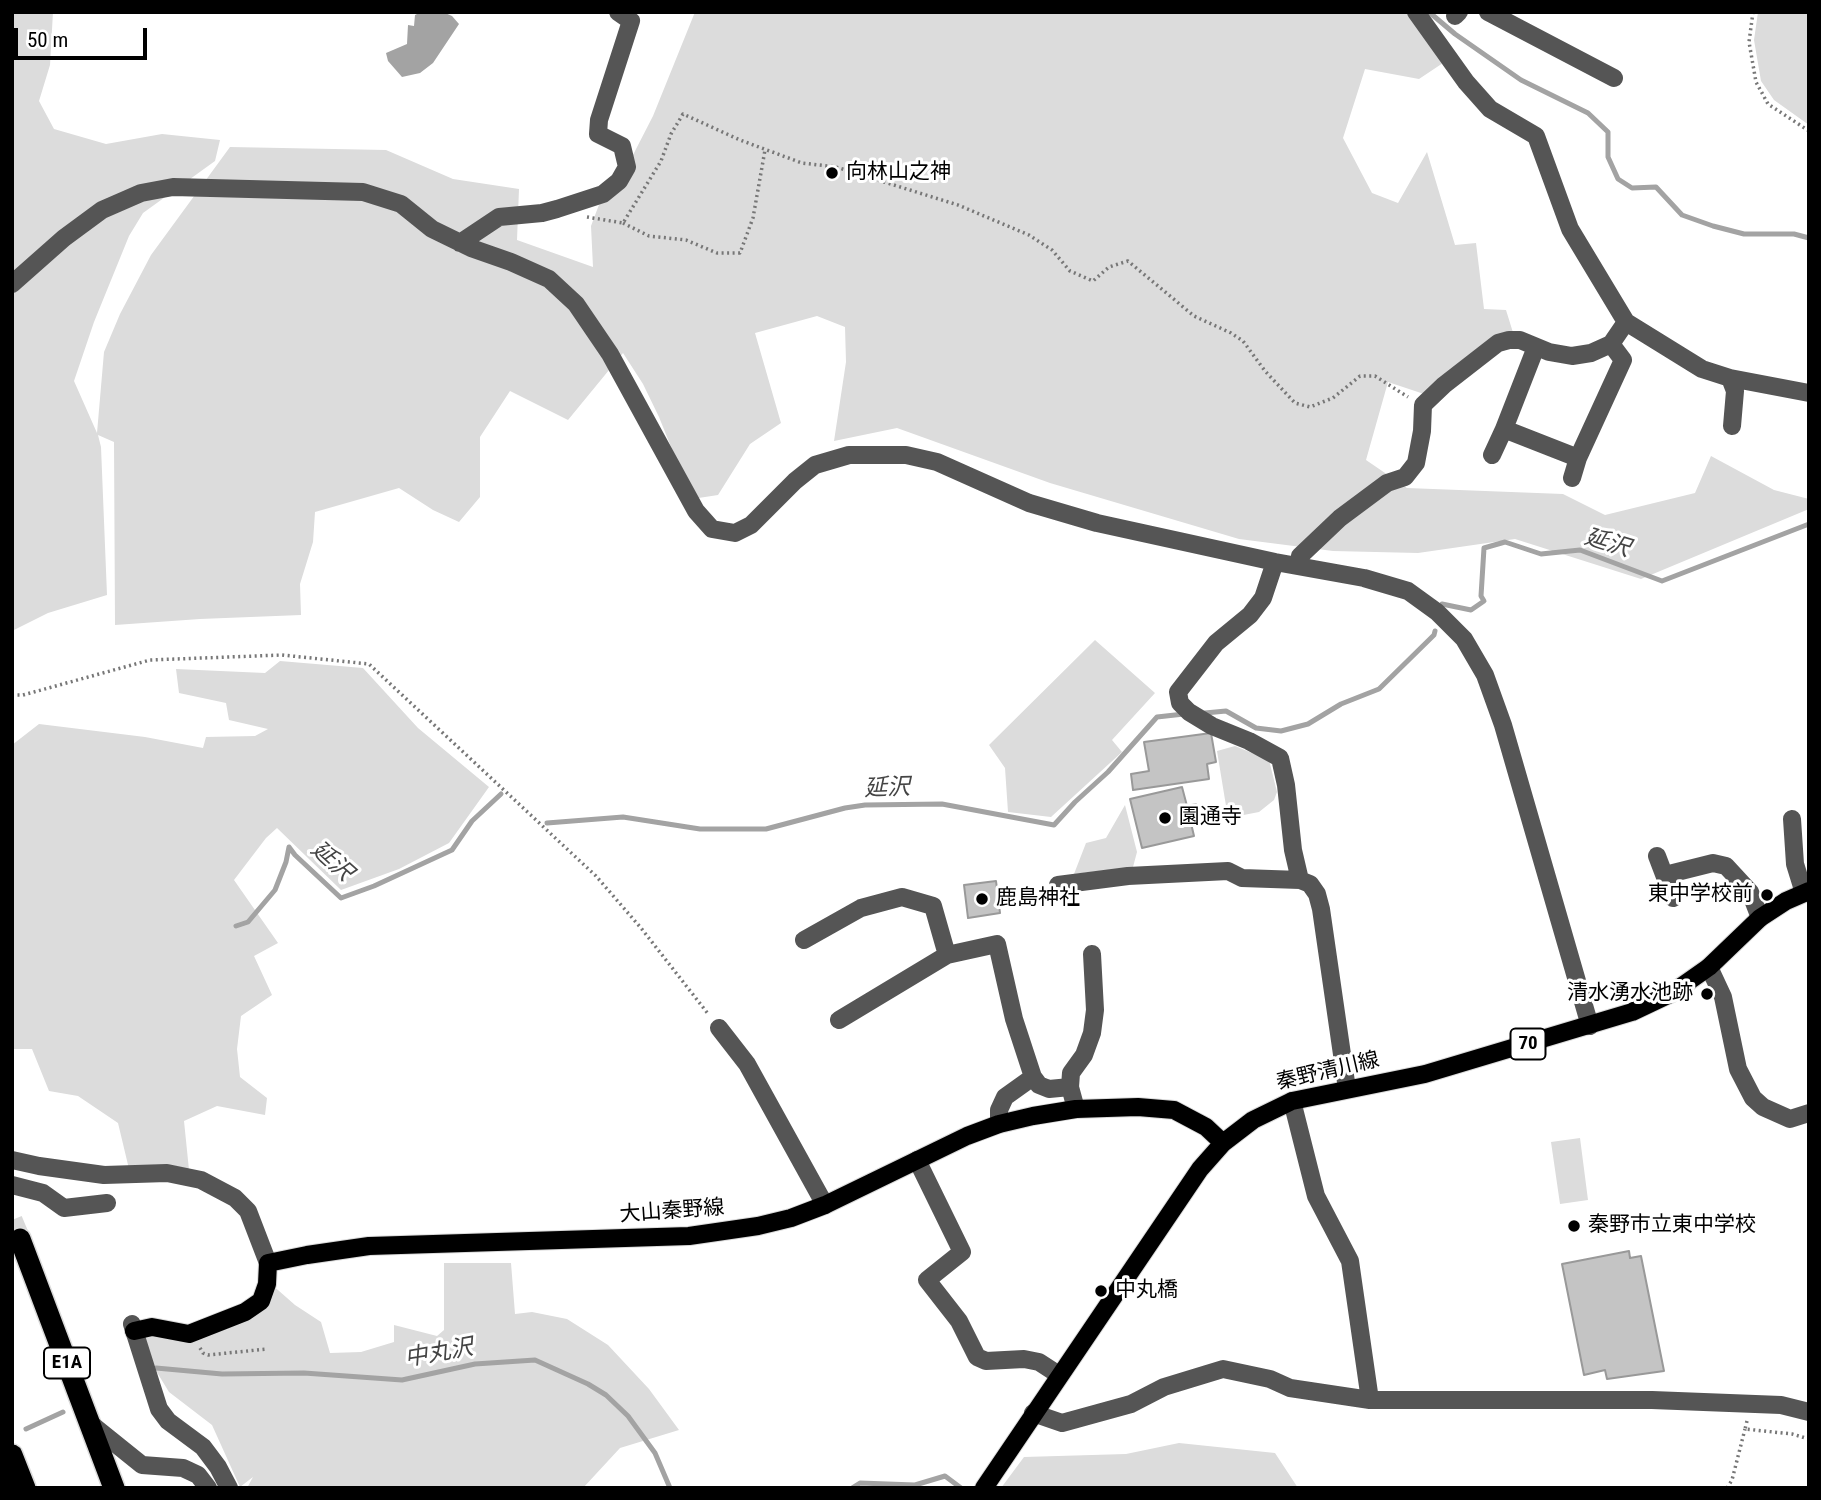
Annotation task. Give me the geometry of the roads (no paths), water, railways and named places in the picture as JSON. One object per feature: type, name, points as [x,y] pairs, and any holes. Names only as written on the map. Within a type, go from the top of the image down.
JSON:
[{"type":"highway","name":"E1A","points":[[20,1239],[114,1488]]},
{"type":"highway","points":[[12,1455],[25,1488]]},
{"type":"main road","name":"秦野清川線","points":[[988,1480],[1200,1169],[1223,1143],[1253,1120],[1292,1101],[1425,1074],[1632,1012],[1672,993],[1709,967],[1760,918],[1806,892]]},
{"type":"main road","name":"大山秦野線","points":[[268,1263],[369,1246],[701,1235],[758,1226],[825,1205],[944,1146],[999,1124],[1076,1109],[1138,1107],[1174,1110],[1206,1127],[1223,1143]]},
{"type":"main road","points":[[133,1328],[152,1327],[188,1334],[254,1308],[261,1301],[267,1284],[268,1263]]},
{"type":"street","points":[[460,243],[499,217],[542,213],[603,194],[620,181],[627,167],[621,146],[598,134],[599,120],[631,20],[618,12]]},
{"type":"street","points":[[1416,12],[1466,82],[1490,109],[1536,136],[1570,229],[1626,322],[1702,369],[1730,378],[1809,393]]},
{"type":"street","points":[[1488,12],[1614,78]]},
{"type":"street","points":[[12,284],[102,209],[141,192],[173,187],[363,192],[401,204],[432,229],[460,243],[550,279],[576,304],[610,354],[696,510],[712,529],[735,533],[751,525],[815,465],[849,455],[906,455],[937,461],[1029,503],[1097,523],[1275,562],[1364,578],[1408,591],[1437,611],[1464,639],[1485,675],[1503,724],[1590,1026]]},
{"type":"street","points":[[1298,566],[1300,556],[1340,518],[1387,482],[1405,477],[1416,463],[1422,431],[1423,405],[1497,343],[1520,341],[1549,352],[1572,356],[1591,353],[1611,344],[1626,322]]},
{"type":"street","points":[[1572,478],[1578,458],[1623,360],[1611,344]]},
{"type":"street","points":[[1492,455],[1536,347]]},
{"type":"street","points":[[1730,378],[1735,391],[1732,426]]},
{"type":"street","points":[[1504,429],[1578,458]]},
{"type":"street","points":[[1275,562],[1263,598],[1250,615],[1216,643],[1178,692],[1180,703],[1189,712],[1212,726],[1249,741],[1280,758],[1300,880]]},
{"type":"street","points":[[1792,819],[1796,864],[1806,892]]},
{"type":"street","points":[[1657,856],[1673,898]]},
{"type":"street","points":[[1665,875],[1713,863],[1726,866],[1750,892],[1760,918]]},
{"type":"street","points":[[1058,885],[1128,876],[1228,871],[1242,878],[1300,880],[1310,884],[1317,894],[1321,909],[1347,1090]]},
{"type":"street","points":[[804,940],[861,908],[902,897],[933,906],[947,955]]},
{"type":"street","points":[[839,1020],[947,955],[997,944],[1014,1019],[1033,1077],[1039,1085],[1049,1088],[1070,1087]]},
{"type":"street","points":[[1076,1109],[1070,1087],[1071,1073],[1084,1055],[1092,1033],[1095,1010],[1092,954]]},
{"type":"street","points":[[1709,967],[1723,997],[1738,1069],[1753,1098],[1763,1107],[1790,1119],[1809,1112]]},
{"type":"street","points":[[719,1028],[747,1064],[825,1205]]},
{"type":"street","points":[[999,1124],[999,1110],[1005,1097],[1033,1077]]},
{"type":"street","points":[[1292,1101],[1316,1196],[1350,1261],[1370,1400]]},
{"type":"street","points":[[12,1160],[104,1175],[167,1174],[201,1180],[236,1198],[247,1211],[268,1263]]},
{"type":"street","points":[[917,1160],[962,1252],[927,1280],[959,1321],[977,1357],[985,1361],[1024,1359],[1039,1362],[1059,1375]]},
{"type":"street","points":[[12,1185],[43,1193],[64,1208],[107,1203]]},
{"type":"street","points":[[133,1328],[159,1409],[168,1421],[203,1447],[229,1488]]},
{"type":"street","points":[[1033,1413],[1049,1421],[1062,1423],[1131,1404],[1164,1387],[1223,1369],[1270,1379],[1290,1388],[1370,1400],[1652,1400],[1780,1405],[1809,1412]]},
{"type":"street","points":[[90,1424],[142,1465],[183,1468],[198,1475],[208,1488]]},
{"type":"waterway","points":[[1429,12],[1455,34],[1521,80],[1588,113],[1608,132],[1608,157],[1618,179],[1632,188],[1656,187],[1682,215],[1713,226],[1744,234],[1794,234],[1809,238]]},
{"type":"waterway","name":"延沢","points":[[1442,604],[1471,610],[1484,601],[1481,596],[1484,548],[1505,542],[1541,554],[1580,550],[1662,581],[1809,524]]},
{"type":"waterway","name":"延沢","points":[[1205,713],[1226,711],[1256,728],[1281,731],[1308,724],[1341,704],[1379,689],[1435,631]]},
{"type":"waterway","name":"延沢","points":[[547,823],[623,817],[700,829],[766,829],[865,805],[942,804],[1054,825],[1108,772],[1157,717],[1184,714]]},
{"type":"waterway","name":"延沢","points":[[236,926],[248,922],[275,890],[289,847],[341,898],[452,850],[472,821],[501,794]]},
{"type":"waterway","name":"中丸沢","points":[[156,1368],[222,1374],[304,1373],[402,1380],[475,1364],[535,1360],[606,1395],[628,1416],[655,1453],[670,1488]]},
{"type":"waterway","name":"中丸沢","points":[[26,1429],[63,1412]]},
{"type":"waterway","points":[[852,1488],[860,1483],[915,1485],[945,1476],[961,1488]]},
{"type":"tunnel","points":[[12,1220],[20,1239]]},
{"type":"place","name":"向林山之神","points":[[832,173]]},
{"type":"place","name":"園通寺","points":[[1165,818]]},
{"type":"place","name":"東中学校前","points":[[1767,895]]},
{"type":"place","name":"鹿島神社","points":[[982,899]]},
{"type":"place","name":"清水湧水池跡","points":[[1707,994]]},
{"type":"place","name":"秦野市立東中学校","points":[[1574,1226]]},
{"type":"place","name":"中丸橋","points":[[1101,1291]]}]
